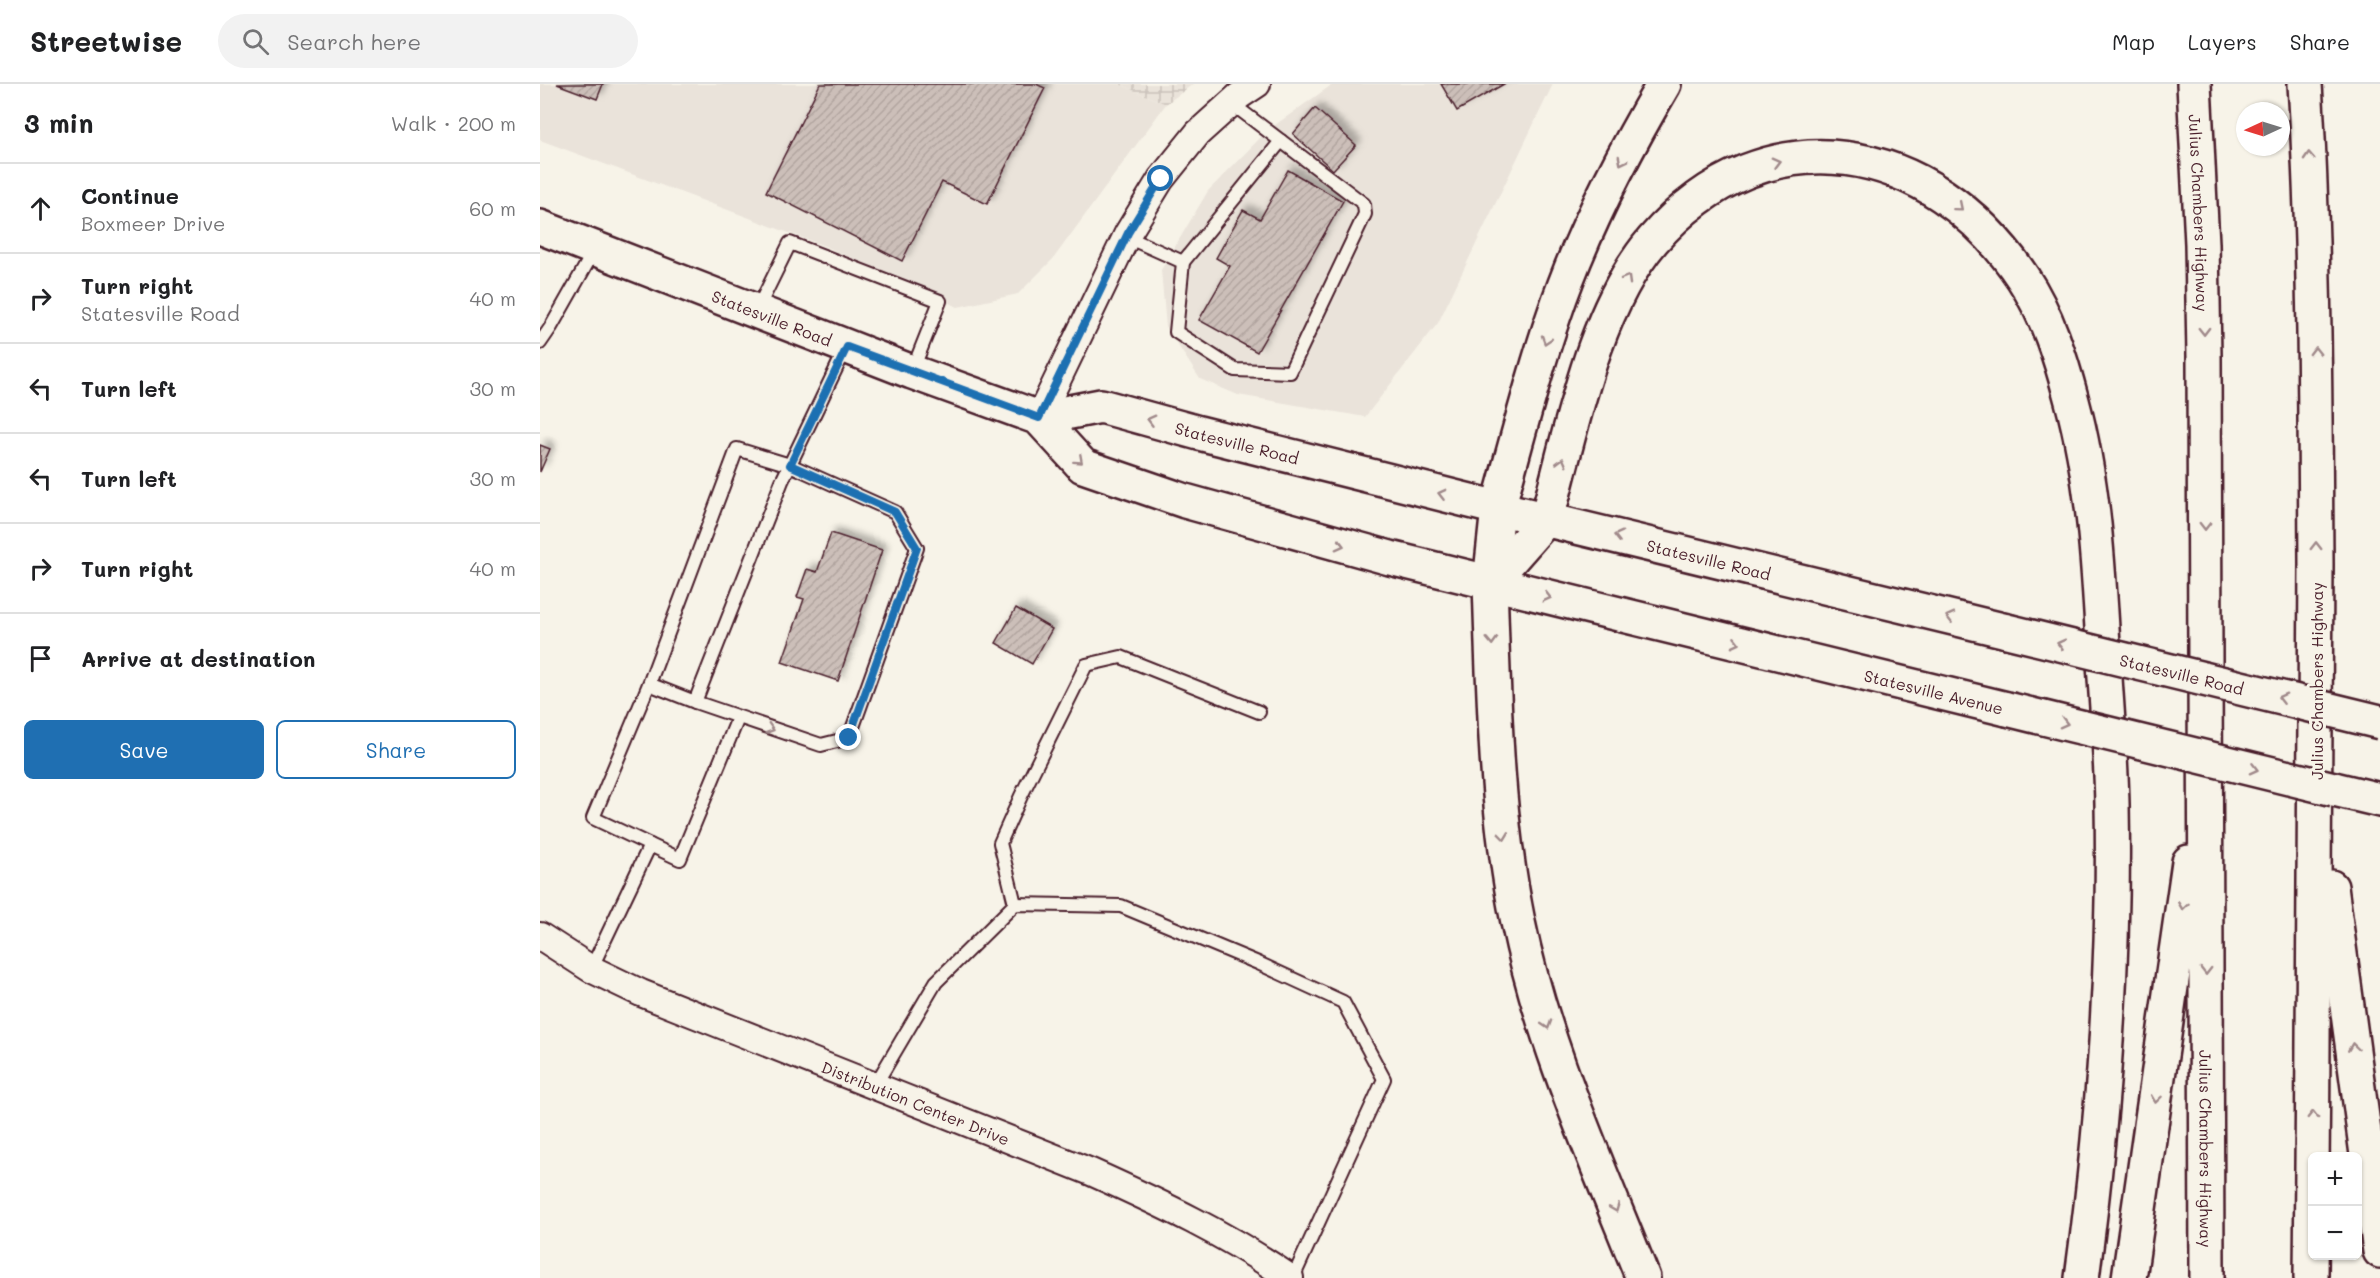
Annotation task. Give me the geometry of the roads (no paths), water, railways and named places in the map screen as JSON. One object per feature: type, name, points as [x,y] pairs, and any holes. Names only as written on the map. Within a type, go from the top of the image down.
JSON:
[{"type":"main road","points":[[1643,1278],[1556,1053],[1518,925],[1501,817],[1490,583],[1498,508],[1542,351],[1573,263],[1621,162],[1664,84]]},
{"type":"main road","name":"Julius Chambers Highway","points":[[2194,84],[2202,243],[2204,356],[2207,1278]]},
{"type":"main road","name":"Julius Chambers Highway","points":[[2305,84],[2313,240],[2315,343],[2316,773],[2311,1278]]},
{"type":"main road","points":[[1490,583],[1547,518],[1586,375],[1613,305],[1629,274],[1650,244],[1674,218],[1699,197],[1726,180],[1755,168],[1787,159],[1822,156],[1854,159],[1887,168],[1920,181],[1948,198],[1970,216],[2004,251],[2026,282],[2044,317],[2058,356],[2083,445],[2098,569],[2111,789],[2112,889],[2101,1110],[2082,1278]]},
{"type":"main road","name":"Statesville Road","points":[[540,227],[912,372],[1039,418],[1083,466],[1185,501],[1284,530],[1490,583]]},
{"type":"main road","name":"Statesville Road","points":[[1039,418],[1101,406],[1498,508],[1547,518],[2380,722]]},
{"type":"main road","name":"Statesville Avenue","points":[[1490,583],[2380,800]]},
{"type":"main road","points":[[2129,1278],[2205,744]]},
{"type":"main road","points":[[2316,773],[2380,1251]]},
{"type":"street","points":[[1039,418],[1126,237],[1161,179],[1198,133],[1231,103],[1257,84]]},
{"type":"street","name":"Distribution Center Drive","points":[[540,936],[591,969],[695,1017],[1091,1172],[1156,1201],[1218,1234],[1291,1278]]},
{"type":"lane","points":[[1231,103],[1364,204],[1365,214],[1290,372],[1235,370],[1176,332],[1183,262],[1281,141]]},
{"type":"lane","points":[[1126,237],[1183,262]]},
{"type":"lane","points":[[756,311],[790,243],[940,301],[912,372]]},
{"type":"lane","points":[[540,343],[596,248]]},
{"type":"lane","points":[[695,702],[790,465],[847,347]]},
{"type":"lane","points":[[649,684],[738,718],[821,745],[849,738],[917,548],[895,512],[790,465],[737,449],[649,684],[593,818],[680,859],[738,718]]},
{"type":"lane","points":[[1015,904],[1000,843],[1021,795],[1086,665],[1121,657],[1259,712]]},
{"type":"lane","points":[[591,969],[650,845]]},
{"type":"lane","points":[[874,1087],[936,982],[1015,904],[1121,906],[1258,963],[1343,1002],[1384,1079],[1291,1278]]}]
